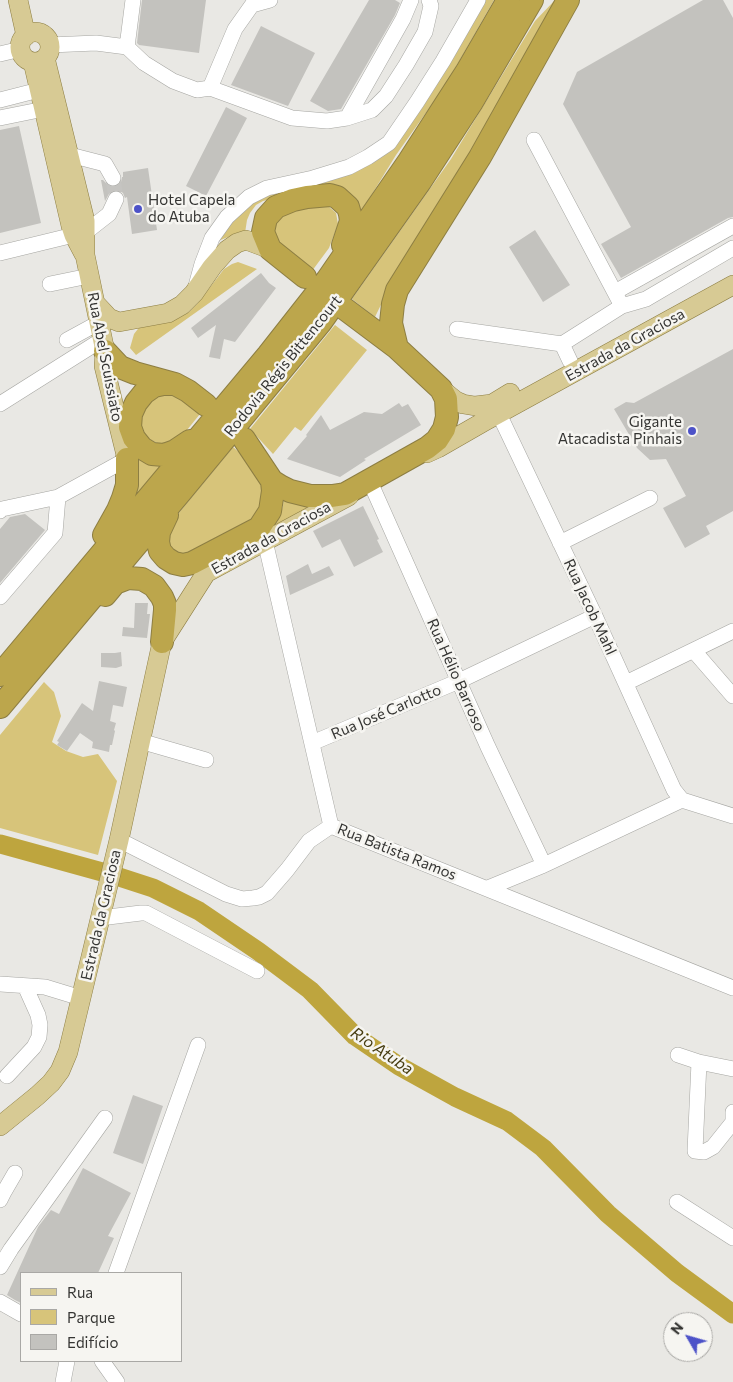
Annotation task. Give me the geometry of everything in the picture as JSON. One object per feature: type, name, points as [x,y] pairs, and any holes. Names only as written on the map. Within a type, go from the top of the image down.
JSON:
[{"type":"highway","name":"Rodovia Régis Bittencourt","points":[[0,676],[268,355],[316,279],[415,153],[467,71],[508,0]]},
{"type":"highway","name":"Rodovia Régis Bittencourt","points":[[0,709],[321,322],[420,182],[472,102],[532,0]]},
{"type":"highway","points":[[517,27],[544,0]]},
{"type":"highway","points":[[397,348],[391,323],[397,290],[480,157],[568,0]]},
{"type":"highway","points":[[330,195],[337,197],[348,207],[351,221],[346,238],[316,279],[270,248],[263,232],[266,218],[276,207],[293,200],[330,195]]},
{"type":"highway","points":[[244,439],[272,481],[280,486],[310,496],[332,496],[345,494],[401,463],[427,448],[441,435],[446,423],[447,411],[446,399],[440,389],[397,348],[345,308]]},
{"type":"highway","points":[[101,329],[120,366],[135,373],[175,384],[206,405]]},
{"type":"highway","points":[[175,384],[154,386],[144,393],[136,403],[131,414],[130,427],[134,438],[142,448],[152,454],[164,455],[175,451],[207,428]]},
{"type":"highway","points":[[0,666],[16,642],[102,539],[123,498],[127,478],[127,459]]},
{"type":"highway","points":[[180,493],[158,532],[158,542],[160,551],[166,558],[174,563],[183,565],[192,563],[259,528],[270,511],[273,491],[272,481]]},
{"type":"highway","points":[[0,709],[43,669],[115,583],[135,578],[206,573]]},
{"type":"highway","points":[[135,578],[149,582],[162,597],[165,610],[162,642]]},
{"type":"main road","name":"Rua Abel Scuissiato","points":[[18,0],[36,47],[70,155],[85,221],[80,234]]},
{"type":"main road","name":"Rua Abel Scuissiato","points":[[31,0],[40,90],[85,255],[101,329],[104,366],[127,459]]},
{"type":"main road","points":[[119,322],[110,334],[101,329],[110,318],[119,322],[168,313],[182,305],[194,293],[212,267],[227,250],[237,243],[246,240],[270,248]]},
{"type":"main road","name":"Estrada da Graciosa","points":[[440,389],[450,398],[462,404],[492,404],[733,272]]},
{"type":"main road","name":"Estrada da Graciosa","points":[[0,1126],[51,1082],[60,1071],[68,1052],[117,848],[162,642],[206,573],[371,484],[401,463],[438,448],[733,285]]},
{"type":"street","points":[[127,47],[133,0]]},
{"type":"street","points":[[210,88],[235,29],[252,5],[270,0]]},
{"type":"street","points":[[347,118],[403,20],[411,0]]},
{"type":"street","points":[[0,54],[36,47],[96,43],[127,47],[144,63],[173,81],[197,90],[210,88],[292,118],[327,121],[347,118],[372,110],[386,96],[426,32],[431,6],[429,0]]},
{"type":"street","points":[[194,293],[209,244],[227,217],[249,197],[267,188],[313,178],[349,167],[368,157],[388,142],[427,86],[478,0]]},
{"type":"street","points":[[0,100],[40,90]]},
{"type":"street","points":[[0,118],[44,109]]},
{"type":"street","points":[[534,140],[622,306]]},
{"type":"street","points":[[70,155],[105,164],[113,178]]},
{"type":"street","points":[[0,253],[80,234],[109,214],[116,199]]},
{"type":"street","points":[[614,292],[733,226]]},
{"type":"street","points":[[457,329],[562,344],[622,306],[646,299],[733,248]]},
{"type":"street","points":[[50,284],[89,276]]},
{"type":"street","points":[[67,340],[101,329]]},
{"type":"street","points":[[0,404],[101,329]]},
{"type":"street","points":[[562,344],[570,361]]},
{"type":"street","name":"Rua Jacob Mahl","points":[[498,414],[626,683],[674,790],[682,800]]},
{"type":"street","points":[[0,511],[2,508],[58,497],[127,459]]},
{"type":"street","name":"Rua Hélio Barroso","points":[[371,484],[544,865]]},
{"type":"street","points":[[0,597],[55,533],[58,497]]},
{"type":"street","points":[[560,543],[650,498]]},
{"type":"street","name":"Rua Batista Ramos","points":[[265,541],[331,826],[733,988]]},
{"type":"street","name":"Rua José Carlotto","points":[[312,743],[459,681],[594,616]]},
{"type":"street","points":[[626,683],[733,631]]},
{"type":"street","points":[[694,651],[733,696]]},
{"type":"street","points":[[140,741],[206,760]]},
{"type":"street","points":[[488,888],[544,865],[682,800],[733,816]]},
{"type":"street","points":[[117,848],[226,894],[242,899],[259,898],[267,893],[309,841],[331,826]]},
{"type":"street","points":[[100,918],[146,914],[257,971]]},
{"type":"street","points":[[0,984],[45,987],[81,998]]},
{"type":"street","points":[[7,1076],[34,1047],[38,1037],[40,1025],[38,1015],[25,986]]},
{"type":"street","points":[[116,1272],[198,1045]]},
{"type":"street","points":[[678,1055],[699,1062],[733,1069]]},
{"type":"street","points":[[699,1062],[695,1151],[704,1152],[713,1146],[732,1122],[733,1112]]},
{"type":"street","points":[[0,1267],[6,1246],[105,1118]]},
{"type":"street","points":[[0,1200],[15,1174]]},
{"type":"street","points":[[677,1202],[733,1238]]},
{"type":"street","points":[[0,1302],[20,1313]]},
{"type":"street","points":[[64,1382],[67,1362]]},
{"type":"street","points":[[103,1362],[117,1382]]},
{"type":"green space","points":[[484,0],[494,0],[445,86],[396,155],[358,217],[310,189],[263,201],[256,205],[250,213],[245,233],[236,234],[218,241],[237,216],[260,196],[328,181],[356,172],[386,152]]},
{"type":"green space","points":[[555,0],[468,163],[394,278],[375,317],[352,299],[451,159],[535,21]]},
{"type":"green space","points":[[328,206],[336,213],[338,224],[329,248],[312,271],[277,245],[272,232],[275,222],[295,208]]},
{"type":"green space","points":[[238,262],[257,269],[136,355],[130,348],[134,334],[141,325],[179,318],[189,312],[224,269]]},
{"type":"green space","points":[[335,325],[367,350],[301,431],[295,427],[273,454],[250,429]]},
{"type":"green space","points":[[167,391],[194,407],[200,414],[187,430],[165,444],[149,439],[143,432],[141,424],[142,414],[151,399]]},
{"type":"green space","points":[[129,443],[165,461],[126,511]]},
{"type":"green space","points":[[233,447],[256,467],[266,496],[256,520],[190,554],[182,554],[173,550],[168,546],[169,525]]},
{"type":"green space","points":[[284,495],[327,500],[270,531],[277,522],[281,512]]},
{"type":"green space","points":[[44,682],[54,692],[61,716],[52,742],[66,751],[83,757],[98,754],[117,781],[98,855],[0,828],[0,735]]},
{"type":"building","points":[[142,0],[206,0],[199,53],[139,45],[137,43]]},
{"type":"building","points":[[369,0],[395,0],[400,3],[341,109],[328,111],[310,101]]},
{"type":"building","points":[[703,0],[723,0],[733,18],[733,217],[728,218],[621,278],[601,244],[631,227],[563,104],[577,72]]},
{"type":"building","points":[[261,26],[315,53],[288,106],[231,85]]},
{"type":"building","points":[[226,107],[247,118],[206,196],[186,186]]},
{"type":"building","points":[[19,126],[41,223],[0,233],[0,130]]},
{"type":"building","points":[[148,168],[157,230],[132,234],[127,197],[125,198],[123,193],[115,190],[110,192],[105,201],[101,180],[109,186],[117,186],[121,182],[123,172]]},
{"type":"building","points":[[535,230],[570,285],[543,302],[509,247]]},
{"type":"building","points":[[261,273],[276,288],[235,342],[224,339],[220,359],[209,357],[216,325],[198,338],[191,328]]},
{"type":"building","name":"Gigante Atacadista Pinhais","points":[[733,349],[733,511],[706,526],[710,534],[685,548],[663,508],[686,496],[666,459],[650,460],[637,448],[614,409],[626,402],[634,403]]},
{"type":"building","points":[[399,403],[402,407],[408,404],[421,425],[364,459],[366,460],[340,477],[287,459],[307,436],[321,415],[330,430],[364,412],[382,414]]},
{"type":"building","points":[[363,506],[379,539],[377,540],[383,552],[354,567],[340,539],[322,548],[313,531]]},
{"type":"building","points":[[25,514],[45,530],[0,583],[0,529],[10,517]]},
{"type":"building","points":[[308,564],[312,574],[329,566],[334,575],[290,595],[286,576]]},
{"type":"building","points":[[135,603],[148,603],[147,614],[150,614],[147,638],[122,636],[123,627],[134,628]]},
{"type":"building","points":[[121,652],[122,666],[116,668],[101,667],[101,653]]},
{"type":"building","points":[[99,681],[127,687],[123,707],[113,705],[110,721],[116,723],[109,752],[92,748],[93,742],[80,733],[67,751],[57,745],[59,742],[57,741],[82,703],[93,711]]},
{"type":"building","points":[[133,1095],[163,1106],[143,1164],[113,1153]]},
{"type":"building","points":[[83,1168],[131,1193],[108,1236],[114,1238],[98,1272],[20,1272],[20,1302],[7,1295],[38,1227],[51,1210],[59,1214]]},
{"type":"waterway","name":"Rio Atuba","points":[[0,844],[153,888],[199,911],[258,951],[310,990],[355,1036],[399,1066],[455,1097],[507,1121],[543,1148],[608,1214],[677,1273],[733,1314]]},
{"type":"tunnel","points":[[113,178],[116,199]]},
{"type":"place","name":"Hotel Capela do Atuba","points":[[138,209]]},
{"type":"place","name":"Gigante Atacadista Pinhais","points":[[692,431]]}]
